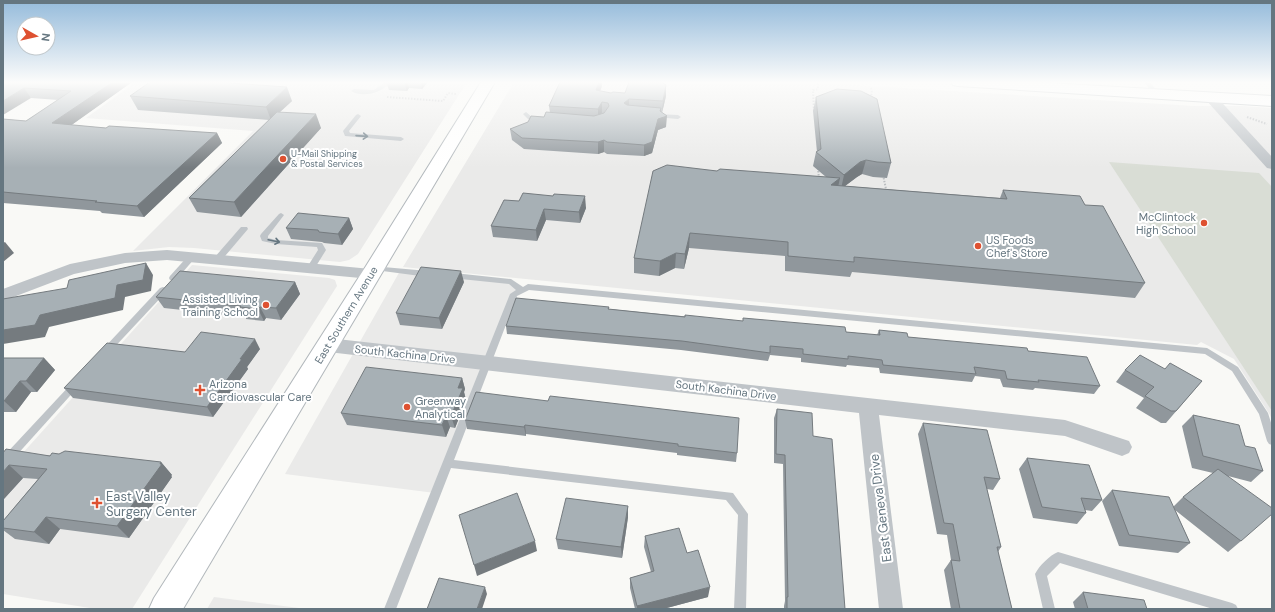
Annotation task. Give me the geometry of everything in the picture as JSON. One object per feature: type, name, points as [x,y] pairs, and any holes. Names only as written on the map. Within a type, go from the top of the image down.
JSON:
[{"type":"main road","name":"East Southern Avenue","points":[[165,609],[471,111]]},
{"type":"street","points":[[1222,111],[1272,165]]},
{"type":"street","points":[[3,295],[70,269],[125,258],[167,255],[310,269],[373,271]]},
{"type":"street","name":"South Kachina Drive","points":[[328,345],[1065,428],[1122,447]]},
{"type":"street","name":"East Geneva Drive","points":[[868,406],[892,609]]},
{"type":"lane","points":[[526,114],[530,118],[543,120]]},
{"type":"lane","points":[[650,115],[678,117]]},
{"type":"lane","points":[[358,116],[346,131],[347,135],[401,139]]},
{"type":"lane","points":[[280,215],[266,232],[264,236],[265,239],[276,242],[319,245],[322,250],[310,269]]},
{"type":"lane","points":[[217,260],[244,228]]},
{"type":"lane","points":[[99,359],[191,258]]},
{"type":"lane","points":[[373,271],[511,282],[522,290]]},
{"type":"lane","points":[[390,609],[514,294],[528,287],[1207,351],[1235,369],[1263,413],[1272,441]]},
{"type":"lane","points":[[3,464],[83,376]]},
{"type":"lane","points":[[447,463],[729,496],[743,514],[740,609]]},
{"type":"lane","points":[[1049,609],[1041,574],[1058,557],[1232,609]]},
{"type":"path","points":[[1245,116],[1267,124]]},
{"type":"path","points":[[818,161],[819,184]]},
{"type":"path","points":[[883,174],[886,189]]},
{"type":"shaded area","points":[[96,111],[449,111],[358,254],[349,260],[340,262],[194,248],[169,247],[133,251],[253,131],[86,118]]},
{"type":"shaded area","points":[[497,111],[1272,111],[1272,420],[1234,359],[1201,342],[1197,345],[403,267]]},
{"type":"shaded area","points":[[1109,162],[1259,173],[1272,187],[1272,411]]},
{"type":"shaded area","points":[[192,265],[329,278],[335,280],[337,286],[132,609],[96,609],[3,594],[3,475]]},
{"type":"shaded area","points":[[400,271],[511,282],[522,290],[514,294],[435,493],[285,474]]},
{"type":"shaded area","points":[[214,597],[307,609],[207,609]]},
{"type":"building","points":[[42,111],[71,111],[52,123],[106,128],[109,126],[217,133],[137,206],[3,192],[3,119],[26,121]]},
{"type":"building","points":[[606,111],[660,111],[667,116],[658,119],[652,142],[644,145],[607,142],[604,140],[598,142],[522,138],[510,129],[528,122],[531,116],[544,117],[546,112],[594,116],[604,113]]},
{"type":"building","points":[[817,111],[880,111],[891,163],[866,160],[860,162],[844,175],[816,152],[821,149]]},
{"type":"building","points":[[277,112],[316,114],[234,202],[189,198]]},
{"type":"building","points":[[667,165],[717,171],[720,169],[840,178],[831,185],[1007,199],[1003,190],[1080,196],[1085,205],[1103,206],[1145,283],[854,257],[854,262],[788,256],[788,242],[690,233],[685,254],[676,253],[660,261],[634,258],[653,171]]},
{"type":"building","points":[[523,193],[553,196],[554,194],[585,196],[579,212],[544,209],[536,230],[491,226],[504,200],[519,201]]},
{"type":"building","points":[[298,213],[349,218],[338,234],[319,232],[318,230],[286,228]]},
{"type":"building","points":[[146,263],[143,280],[117,285],[115,298],[40,315],[35,325],[3,330],[3,299],[67,288],[69,280]]},
{"type":"building","points":[[421,267],[461,271],[439,318],[396,313]]},
{"type":"building","points":[[180,271],[295,282],[276,308],[260,307],[258,309],[156,297]]},
{"type":"building","points":[[516,298],[609,307],[608,309],[685,317],[685,315],[743,321],[743,318],[845,327],[846,332],[880,335],[879,330],[907,333],[908,337],[1027,348],[1028,351],[1087,357],[1100,386],[1038,380],[1039,382],[1007,379],[1005,371],[974,367],[976,374],[883,365],[882,360],[848,356],[848,359],[803,354],[803,349],[770,346],[770,353],[682,341],[506,326]]},
{"type":"building","points":[[201,332],[255,339],[207,407],[64,388],[107,343],[185,352]]},
{"type":"building","points":[[1140,355],[1165,369],[1170,363],[1202,381],[1176,411],[1171,411],[1145,396],[1154,387],[1125,370]]},
{"type":"building","points":[[3,358],[44,358],[26,381],[20,381],[4,401],[3,401]]},
{"type":"building","name":"Greenway Analytical","points":[[366,367],[462,378],[458,388],[463,388],[451,416],[446,416],[442,425],[341,413]]},
{"type":"building","points":[[476,392],[548,401],[550,396],[739,418],[737,453],[525,425],[524,427],[465,420]]},
{"type":"building","points":[[777,409],[812,413],[813,436],[832,439],[845,609],[787,609],[785,455],[776,454]]},
{"type":"building","points":[[1193,415],[1239,425],[1245,446],[1255,448],[1263,471],[1203,456]]},
{"type":"building","points":[[923,423],[987,430],[1000,479],[984,477],[1001,547],[997,547],[1012,609],[960,609],[951,560],[960,561],[953,524],[944,523]]},
{"type":"building","name":"East Valley Surgery Center","points":[[6,449],[50,456],[52,453],[59,454],[65,451],[161,462],[160,464],[162,464],[117,526],[46,517],[34,532],[3,528],[3,521],[47,469],[9,465],[3,472],[3,453]]},
{"type":"building","points":[[1027,458],[1089,465],[1102,500],[1081,498],[1086,513],[1042,507]]},
{"type":"building","points":[[1218,469],[1272,508],[1272,514],[1241,541],[1183,497]]},
{"type":"building","points":[[1112,490],[1169,497],[1190,543],[1129,535]]},
{"type":"building","points":[[517,493],[535,541],[474,565],[459,515]]},
{"type":"building","points":[[566,498],[628,506],[621,547],[556,539]]},
{"type":"building","points":[[679,528],[687,553],[698,550],[710,587],[637,606],[630,578],[654,571],[645,536]]},
{"type":"building","points":[[439,578],[485,587],[477,609],[427,609]]},
{"type":"building","points":[[1083,592],[1144,600],[1147,609],[1088,609]]},
{"type":"place","name":"U-Mail Shipping & Postal Services","points":[[283,159]]},
{"type":"place","name":"McClintock High School","points":[[1204,223]]},
{"type":"place","name":"US Foods Chef's Store","points":[[978,246]]},
{"type":"place","name":"Assisted Living Training School","points":[[266,305]]},
{"type":"place","name":"Arizona Cardiovascular Care","points":[[200,390]]},
{"type":"place","name":"Greenway Analytical","points":[[407,407]]},
{"type":"place","name":"East Valley Surgery Center","points":[[97,503]]}]
